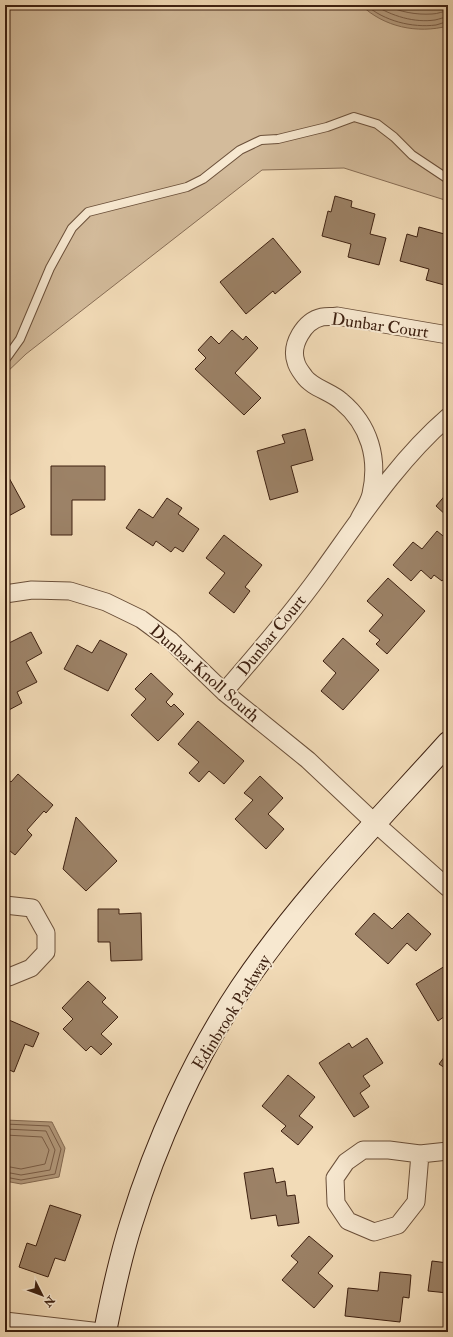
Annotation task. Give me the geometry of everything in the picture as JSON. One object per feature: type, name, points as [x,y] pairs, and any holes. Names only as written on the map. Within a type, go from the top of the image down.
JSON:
[{"type":"street","name":"Dunbar Court","points":[[359,519],[370,496],[374,469],[370,444],[359,419],[341,400],[304,377],[296,362],[295,347],[301,333],[310,323],[322,317],[337,316],[448,334]]},
{"type":"street","name":"Dunbar Court","points":[[224,692],[281,625],[384,486],[411,454],[448,417]]},
{"type":"street","name":"Dunbar Knoll South","points":[[5,594],[32,590],[70,591],[106,602],[141,619],[171,641],[224,692],[308,760],[375,823],[448,888]]},
{"type":"street","name":"Edinbrook Parkway","points":[[105,1332],[130,1225],[151,1165],[175,1108],[211,1037],[241,988],[281,932],[375,823],[448,743]]},
{"type":"street","points":[[5,905],[32,908],[46,933],[46,952],[31,968],[9,977],[5,976]]},
{"type":"street","points":[[420,1154],[416,1202],[398,1225],[374,1232],[348,1221],[336,1203],[335,1178],[346,1162],[362,1150],[389,1150],[420,1154],[448,1151]]},
{"type":"street","points":[[5,1321],[102,1332]]},
{"type":"lane","points":[[5,360],[20,339],[50,268],[72,228],[88,212],[187,187],[203,179],[240,150],[260,140],[278,139],[327,127],[354,117],[377,124],[412,155],[448,178]]},
{"type":"shaded area","points":[[5,5],[448,5],[448,201],[344,168],[262,170],[26,354],[5,374]]},
{"type":"water","points":[[361,5],[448,5],[448,26],[425,29],[402,27],[380,19]]},
{"type":"water","points":[[5,1120],[52,1122],[65,1148],[59,1177],[21,1184],[5,1181]]},
{"type":"building","points":[[335,196],[352,201],[351,207],[375,214],[370,234],[386,238],[379,265],[348,257],[351,244],[322,236],[328,211],[331,212]]},
{"type":"building","points":[[419,227],[448,235],[448,286],[426,280],[429,269],[400,261],[407,234],[417,237]]},
{"type":"building","points":[[273,238],[301,272],[275,294],[273,291],[246,314],[220,282]]},
{"type":"building","points":[[232,330],[243,340],[246,336],[258,348],[235,373],[261,398],[244,415],[195,369],[206,358],[198,350],[211,336],[219,344]]},
{"type":"building","points":[[305,429],[313,460],[291,466],[298,492],[270,500],[257,451],[285,443],[282,435]]},
{"type":"building","points":[[51,466],[105,466],[105,500],[72,500],[72,535],[51,535]]},
{"type":"building","points":[[8,476],[25,507],[5,518],[5,478]]},
{"type":"building","points":[[448,492],[448,517],[436,506]]},
{"type":"building","points":[[167,498],[182,508],[178,514],[199,529],[183,552],[175,547],[171,552],[156,541],[153,546],[126,528],[139,509],[153,518]]},
{"type":"building","points":[[437,531],[448,540],[448,574],[442,581],[434,575],[431,579],[421,570],[411,581],[393,565],[413,542],[422,549]]},
{"type":"building","points":[[224,535],[262,565],[245,587],[250,591],[234,613],[209,593],[225,573],[206,558]]},
{"type":"building","points":[[388,578],[425,611],[387,654],[376,644],[380,640],[369,631],[383,615],[367,601]]},
{"type":"building","points":[[31,632],[42,653],[26,662],[37,682],[17,692],[22,703],[7,711],[5,706],[5,645]]},
{"type":"building","points":[[343,638],[379,670],[343,710],[321,691],[336,673],[323,661]]},
{"type":"building","points":[[100,640],[127,654],[108,691],[64,669],[77,645],[92,653]]},
{"type":"building","points":[[151,673],[173,694],[166,702],[171,707],[174,704],[184,714],[158,741],[131,715],[146,699],[135,689]]},
{"type":"building","points":[[198,721],[244,761],[224,784],[209,771],[199,782],[189,773],[199,762],[178,744]]},
{"type":"building","points":[[18,774],[53,805],[46,813],[44,811],[27,830],[32,835],[15,855],[5,847],[5,819],[8,815],[5,813],[5,777],[11,782]]},
{"type":"building","points":[[260,776],[283,798],[268,814],[284,829],[266,849],[235,819],[253,800],[244,793]]},
{"type":"building","points":[[76,817],[117,861],[86,891],[63,869]]},
{"type":"building","points":[[98,909],[119,909],[119,914],[141,913],[142,960],[111,961],[110,942],[98,942]]},
{"type":"building","points":[[374,913],[392,929],[408,913],[431,934],[416,951],[407,943],[388,964],[355,934]]},
{"type":"building","points":[[445,966],[448,970],[448,1014],[438,1021],[416,984]]},
{"type":"building","points":[[88,981],[106,998],[102,1002],[118,1017],[101,1034],[112,1044],[101,1055],[91,1046],[86,1051],[63,1029],[73,1019],[62,1008]]},
{"type":"building","points":[[9,1020],[39,1033],[33,1047],[25,1044],[14,1072],[5,1068],[5,1028]]},
{"type":"building","points":[[367,1038],[383,1063],[363,1076],[370,1086],[360,1093],[369,1107],[354,1117],[319,1063],[349,1043],[352,1048]]},
{"type":"building","points":[[448,1052],[448,1070],[439,1064]]},
{"type":"building","points":[[288,1075],[315,1097],[299,1116],[313,1127],[298,1145],[281,1131],[286,1126],[262,1106]]},
{"type":"building","points":[[273,1168],[276,1183],[285,1181],[287,1196],[295,1195],[299,1223],[278,1226],[276,1215],[251,1219],[244,1173]]},
{"type":"building","points":[[50,1205],[81,1215],[65,1261],[55,1258],[48,1277],[19,1267],[27,1243],[36,1246]]},
{"type":"building","points":[[309,1236],[333,1256],[318,1273],[333,1286],[314,1308],[282,1280],[298,1262],[291,1256]]},
{"type":"building","points":[[432,1261],[448,1263],[448,1293],[428,1291]]},
{"type":"building","points":[[380,1272],[411,1275],[409,1298],[403,1297],[400,1322],[345,1316],[348,1288],[378,1291]]}]
